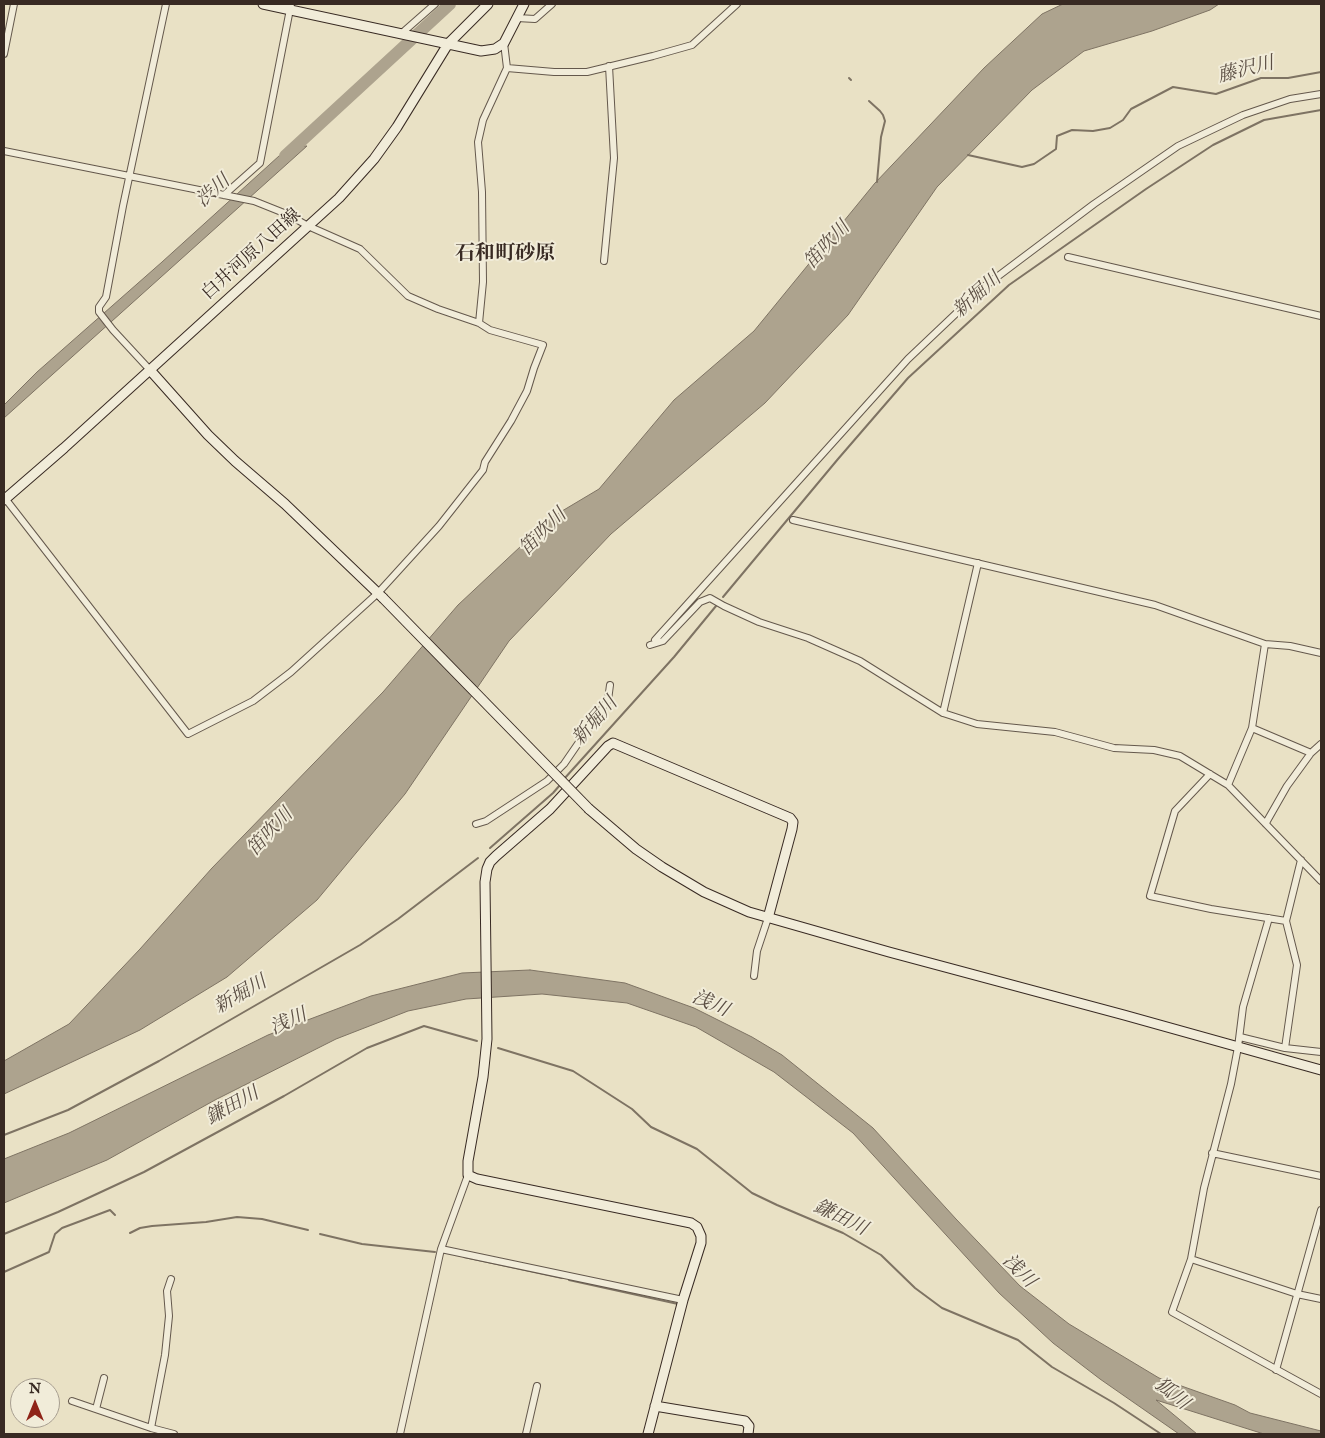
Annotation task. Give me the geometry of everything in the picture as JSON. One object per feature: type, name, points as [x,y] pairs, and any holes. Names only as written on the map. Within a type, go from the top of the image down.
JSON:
[{"type":"street","points":[[4,54],[14,4]]},
{"type":"street","points":[[166,4],[106,298],[99,307],[99,312],[113,330],[208,434],[235,461],[285,504],[380,595],[589,809],[636,849],[662,867],[719,899],[768,918],[1321,1070]]},
{"type":"street","points":[[263,4],[291,6],[430,40],[481,50],[495,49],[504,43],[524,4]]},
{"type":"street","points":[[427,11],[428,4]]},
{"type":"street","points":[[405,34],[435,4]]},
{"type":"street","name":"白井河原八田線","points":[[4,499],[150,370],[339,198],[374,159],[397,127],[448,44],[488,4]]},
{"type":"street","points":[[517,18],[535,19],[552,4]]},
{"type":"street","points":[[507,68],[554,72],[587,72],[692,45],[737,4]]},
{"type":"street","points":[[227,195],[260,163],[291,6]]},
{"type":"street","points":[[479,323],[483,273],[482,192],[478,142],[483,120],[507,68],[504,43]]},
{"type":"street","points":[[604,261],[613,185],[614,158],[609,66]]},
{"type":"street","points":[[1321,94],[1290,99],[1243,115],[1178,146],[1094,204],[986,286],[908,359],[652,642],[663,641],[700,602],[710,598],[750,618],[808,638],[860,660],[943,713],[978,724],[1055,732],[1114,748],[1154,750],[1180,756],[1228,785],[1321,881]]},
{"type":"street","points":[[4,151],[254,201],[360,248],[408,296],[479,323],[490,330],[543,345],[527,391],[512,421],[485,462],[483,470],[439,526],[380,595],[262,696],[188,734],[4,499]]},
{"type":"street","points":[[1068,256],[1321,316]]},
{"type":"street","points":[[793,520],[1155,605],[1265,644],[1290,646],[1321,653]]},
{"type":"street","points":[[943,713],[978,563]]},
{"type":"street","points":[[1228,785],[1252,728],[1265,644]]},
{"type":"street","points":[[476,824],[486,821],[547,781],[564,764],[608,700],[610,685]]},
{"type":"street","points":[[1252,728],[1311,753]]},
{"type":"street","points":[[400,1434],[442,1249],[468,1175],[468,1162],[486,1055],[488,1000],[485,882],[490,862],[550,809],[608,746],[613,743],[790,818],[793,822],[792,829],[757,951],[754,976]]},
{"type":"street","points":[[1266,824],[1288,786],[1311,753],[1321,744]]},
{"type":"street","points":[[1210,774],[1175,811],[1150,896],[1211,909],[1286,921]]},
{"type":"street","points":[[1285,1048],[1297,965],[1286,921],[1301,860]]},
{"type":"street","points":[[1269,918],[1243,1007],[1240,1036],[1231,1084],[1204,1188],[1191,1259],[1172,1312],[1321,1394]]},
{"type":"street","points":[[1240,1036],[1285,1048],[1321,1052]]},
{"type":"street","points":[[1212,1154],[1321,1176]]},
{"type":"street","points":[[468,1175],[487,1181],[691,1224],[699,1231],[701,1243],[683,1300],[648,1434]]},
{"type":"street","points":[[1276,1370],[1321,1210]]},
{"type":"street","points":[[442,1249],[683,1300]]},
{"type":"street","points":[[1191,1259],[1297,1294],[1321,1299]]},
{"type":"street","points":[[151,1428],[165,1355],[169,1316],[167,1291],[171,1279]]},
{"type":"street","points":[[96,1409],[104,1378]]},
{"type":"street","points":[[526,1434],[538,1386]]},
{"type":"street","points":[[72,1401],[174,1434]]},
{"type":"street","points":[[655,1406],[745,1421],[749,1426],[748,1434]]},
{"type":"water","name":"笛吹川","points":[[1063,4],[1219,4],[1210,10],[1152,31],[1084,51],[1032,90],[937,187],[848,315],[765,403],[611,534],[509,641],[405,794],[317,900],[227,977],[140,1030],[4,1094],[4,1061],[69,1024],[140,949],[212,868],[383,692],[458,605],[552,517],[599,489],[674,400],[754,331],[875,183],[984,68],[1042,14]]},
{"type":"water","points":[[290,146],[307,146],[4,418],[4,405],[37,372]]},
{"type":"water","name":"狐川","points":[[530,970],[625,983],[694,1008],[752,1037],[782,1055],[873,1128],[1020,1286],[1069,1324],[1159,1378],[1235,1405],[1250,1413],[1321,1431],[1321,1434],[1264,1434],[1156,1400],[1197,1434],[1179,1434],[1100,1379],[1053,1343],[999,1293],[853,1133],[774,1072],[696,1027],[627,1003],[542,994],[466,999],[408,1011],[336,1039],[215,1100],[107,1160],[4,1203],[4,1159],[69,1133],[268,1035],[371,996],[462,973]]},
{"type":"waterway","name":"渋川","points":[[285,156],[450,4]]},
{"type":"waterway","name":"藤沢川","points":[[968,155],[1022,167],[1034,164],[1056,149],[1057,136],[1072,130],[1093,131],[1110,128],[1123,120],[1131,109],[1173,87],[1216,94],[1261,78],[1288,78],[1321,72]]},
{"type":"waterway","points":[[869,101],[880,111],[885,121],[881,137],[877,182]]},
{"type":"waterway","name":"新堀川","points":[[723,597],[908,378],[1009,285],[1146,189],[1213,145],[1264,120],[1321,110]]},
{"type":"waterway","name":"新堀川","points":[[564,779],[674,657],[716,606]]},
{"type":"waterway","name":"新堀川","points":[[490,848],[560,785]]},
{"type":"waterway","name":"新堀川","points":[[4,1135],[68,1110],[159,1061],[360,945],[398,919],[478,858]]},
{"type":"waterway","name":"鎌田川","points":[[4,1234],[58,1212],[144,1172],[284,1096],[367,1048],[424,1026],[477,1041]]},
{"type":"waterway","name":"鎌田川","points":[[498,1048],[573,1071],[632,1109],[651,1127],[697,1149],[752,1193],[843,1233],[881,1255],[915,1288],[942,1308],[1018,1340],[1052,1367],[1114,1403],[1161,1434]]},
{"type":"waterway","points":[[4,1272],[49,1252],[55,1234],[62,1228],[110,1210],[115,1215]]},
{"type":"waterway","points":[[130,1233],[140,1228],[152,1226],[206,1222],[237,1217],[262,1219],[308,1230]]},
{"type":"waterway","points":[[320,1234],[362,1244],[435,1252]]},
{"type":"waterway","points":[[464,1257],[562,1278]]},
{"type":"waterway","points":[[569,1280],[678,1304]]},
{"type":"district","name":"石和町砂原","points":[[505,255]]},
{"type":"water label","name":"浅川","points":[[710,1005]]},
{"type":"water label","name":"浅川","points":[[289,1023]]},
{"type":"water label","name":"浅川","points":[[1018,1272]]}]
